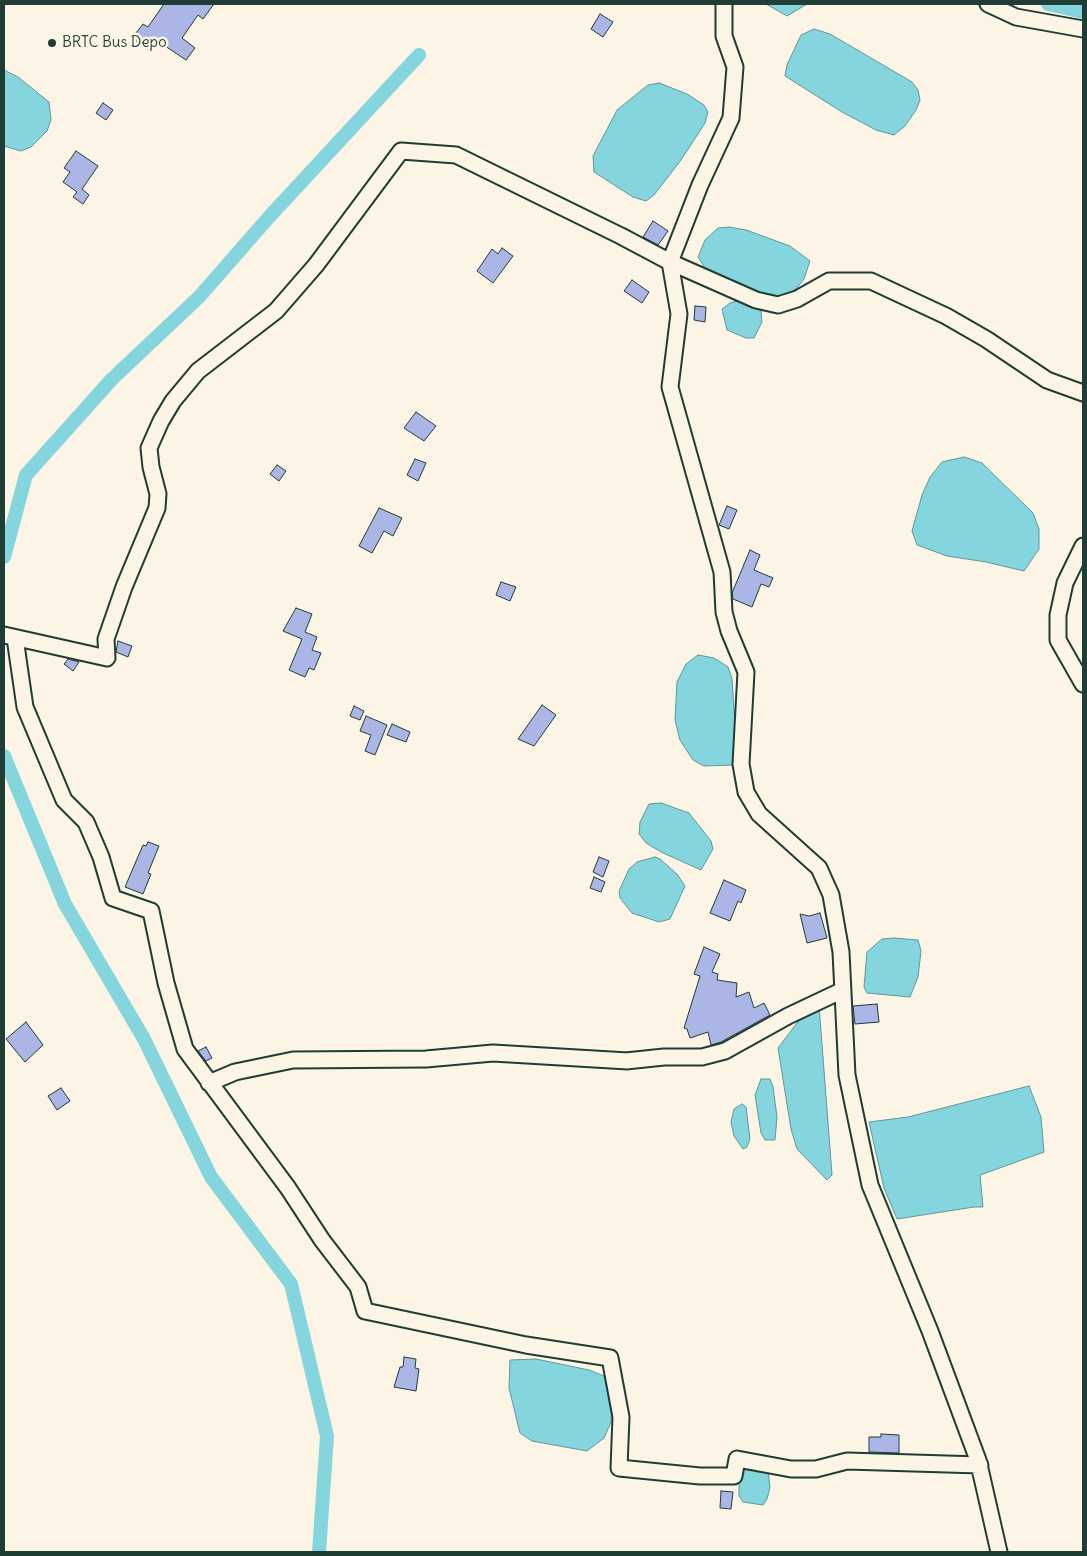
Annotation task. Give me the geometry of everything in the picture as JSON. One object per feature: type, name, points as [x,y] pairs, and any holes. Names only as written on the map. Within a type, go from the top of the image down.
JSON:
[{"type":"street","points":[[724,4],[724,36],[735,67],[731,118],[700,185],[670,262],[679,314],[670,387],[722,572],[724,612],[729,631],[746,672],[741,764],[746,792],[760,814],[819,868],[831,895],[842,952],[847,1075],[870,1185],[930,1331],[980,1465],[999,1552]]},
{"type":"street","points":[[988,4],[1016,17],[1083,30]]},
{"type":"street","points":[[980,1465],[848,1461],[816,1469],[791,1469],[736,1459],[734,1476],[700,1476],[619,1468],[621,1417],[610,1358],[526,1345],[365,1311],[358,1287],[322,1240],[288,1188],[185,1049],[166,983],[151,911],[113,898],[101,857],[86,822],[64,800],[25,707],[9,637],[107,658],[106,639],[124,588],[157,508],[158,494],[151,467],[149,448],[161,421],[173,401],[198,371],[276,311],[310,272],[400,151],[456,155],[670,262],[756,300],[778,305],[797,299],[829,281],[871,281],[946,316],[986,339],[1047,380],[1083,393]]},
{"type":"street","points":[[1083,546],[1066,583],[1058,615],[1058,640],[1083,684]]},
{"type":"street","points":[[209,1083],[234,1072],[293,1060],[426,1059],[493,1053],[627,1061],[664,1057],[702,1057],[725,1051],[788,1016],[843,990]]},
{"type":"water","points":[[766,4],[807,4],[787,16]]},
{"type":"water","points":[[814,29],[830,34],[912,82],[918,90],[920,100],[916,110],[905,126],[894,135],[876,130],[842,112],[785,76],[787,65],[801,35]]},
{"type":"water","points":[[4,70],[18,77],[49,102],[51,120],[47,131],[31,147],[21,151],[4,146]]},
{"type":"water","points":[[659,83],[687,94],[704,105],[708,112],[705,123],[681,160],[654,195],[646,201],[633,197],[594,172],[593,156],[617,110],[648,85]]},
{"type":"water","points":[[729,227],[746,230],[790,246],[810,261],[804,279],[796,289],[787,296],[773,298],[753,292],[707,271],[698,257],[705,240],[718,228]]},
{"type":"water","points":[[740,300],[749,302],[761,311],[762,322],[754,338],[746,338],[727,330],[722,309],[730,303]]},
{"type":"water","points":[[964,457],[982,463],[1033,513],[1039,529],[1039,549],[1024,571],[986,562],[947,556],[917,545],[912,531],[922,495],[930,477],[942,462]]},
{"type":"water","points":[[698,655],[714,658],[728,667],[732,679],[735,725],[734,765],[704,766],[693,760],[680,740],[675,720],[677,682],[686,664]]},
{"type":"water","points":[[661,803],[689,813],[711,841],[713,849],[701,870],[661,852],[646,843],[639,834],[640,822],[649,804]]},
{"type":"water","points":[[655,857],[677,874],[685,886],[670,919],[659,922],[632,913],[620,898],[619,891],[629,869],[637,862]]},
{"type":"water","points":[[882,939],[918,940],[921,951],[918,977],[910,997],[867,993],[864,987],[867,952]]},
{"type":"water","points":[[819,1005],[832,1175],[827,1180],[797,1149],[791,1129],[778,1048],[807,1012]]},
{"type":"water","points":[[761,1079],[770,1079],[773,1087],[777,1117],[775,1140],[765,1140],[761,1133],[755,1095]]},
{"type":"water","points":[[1029,1086],[1041,1117],[1044,1152],[980,1175],[983,1207],[897,1219],[884,1188],[869,1122],[908,1117]]},
{"type":"water","points":[[742,1104],[746,1107],[750,1139],[747,1147],[743,1149],[734,1136],[731,1122],[734,1109]]},
{"type":"water","points":[[536,1359],[589,1370],[604,1376],[612,1405],[611,1422],[604,1438],[587,1451],[532,1441],[520,1433],[509,1388],[510,1360]]},
{"type":"water","points":[[743,1466],[768,1470],[770,1487],[767,1499],[763,1505],[743,1502],[739,1496],[739,1470]]},
{"type":"building","points":[[164,4],[214,4],[203,19],[198,15],[182,38],[195,48],[186,60],[156,40],[149,50],[132,38],[143,24],[148,27]]},
{"type":"building","points":[[600,14],[613,22],[603,37],[591,29]]},
{"type":"building","points":[[103,103],[113,110],[106,120],[96,113]]},
{"type":"building","points":[[76,151],[98,166],[82,189],[89,195],[83,204],[73,197],[77,192],[63,182],[70,172],[64,168]]},
{"type":"building","points":[[653,221],[668,231],[658,245],[643,237]]},
{"type":"building","points":[[502,248],[513,256],[493,283],[477,271],[492,249],[498,254]]},
{"type":"building","points":[[632,280],[649,292],[642,303],[624,291]]},
{"type":"building","points":[[695,306],[706,307],[705,322],[694,320]]},
{"type":"building","points":[[416,412],[436,426],[424,441],[404,428]]},
{"type":"building","points":[[415,459],[426,463],[418,481],[407,475]]},
{"type":"building","points":[[277,465],[286,471],[279,481],[270,474]]},
{"type":"building","points":[[727,506],[737,510],[729,529],[719,525]]},
{"type":"building","points":[[379,508],[402,518],[393,536],[384,531],[372,553],[359,546]]},
{"type":"building","points":[[750,550],[760,555],[754,570],[773,578],[769,587],[761,584],[752,607],[733,599],[732,593]]},
{"type":"building","points":[[501,582],[516,587],[510,601],[496,595]]},
{"type":"building","points":[[296,608],[312,614],[305,632],[317,637],[312,650],[321,653],[314,670],[309,668],[305,677],[289,670],[302,639],[283,631]]},
{"type":"building","points":[[118,641],[132,646],[128,657],[116,652]]},
{"type":"building","points":[[68,659],[79,662],[73,671],[64,664]]},
{"type":"building","points":[[542,705],[556,715],[534,746],[518,739]]},
{"type":"building","points":[[354,706],[364,711],[360,720],[350,716]]},
{"type":"building","points":[[366,716],[387,725],[375,755],[365,751],[371,735],[360,731]]},
{"type":"building","points":[[392,724],[410,732],[406,742],[387,735]]},
{"type":"building","points":[[148,842],[159,846],[148,873],[151,874],[143,894],[125,887],[143,845],[146,846]]},
{"type":"building","points":[[599,857],[609,861],[603,877],[593,872]]},
{"type":"building","points":[[594,877],[605,882],[601,892],[590,888]]},
{"type":"building","points":[[724,880],[746,890],[741,903],[738,901],[730,921],[710,913]]},
{"type":"building","points":[[820,913],[827,938],[807,943],[800,914],[809,916]]},
{"type":"building","points":[[704,947],[720,954],[712,972],[718,974],[717,980],[737,983],[736,997],[749,992],[754,1008],[764,1003],[770,1015],[721,1042],[711,1045],[708,1032],[690,1038],[687,1029],[684,1028],[700,976],[694,974]]},
{"type":"building","points":[[877,1004],[879,1022],[855,1024],[853,1006]]},
{"type":"building","points":[[26,1022],[43,1045],[25,1062],[6,1039]]},
{"type":"building","points":[[206,1047],[212,1058],[206,1061],[198,1051]]},
{"type":"building","points":[[61,1088],[70,1101],[57,1110],[48,1096]]},
{"type":"building","points":[[404,1357],[416,1359],[415,1368],[419,1369],[416,1391],[394,1387],[400,1367],[403,1367]]},
{"type":"building","points":[[881,1434],[899,1435],[899,1453],[869,1452],[869,1437],[881,1437]]},
{"type":"building","points":[[721,1491],[733,1492],[731,1509],[720,1508]]},
{"type":"waterway","points":[[1048,4],[1083,12]]},
{"type":"waterway","points":[[4,557],[26,475],[112,379],[199,297],[269,217],[419,55]]},
{"type":"waterway","points":[[4,756],[65,904],[144,1039],[211,1177],[291,1284],[327,1436],[319,1552]]},
{"type":"place","name":"BRTC Bus Depo","points":[[52,43]]}]
